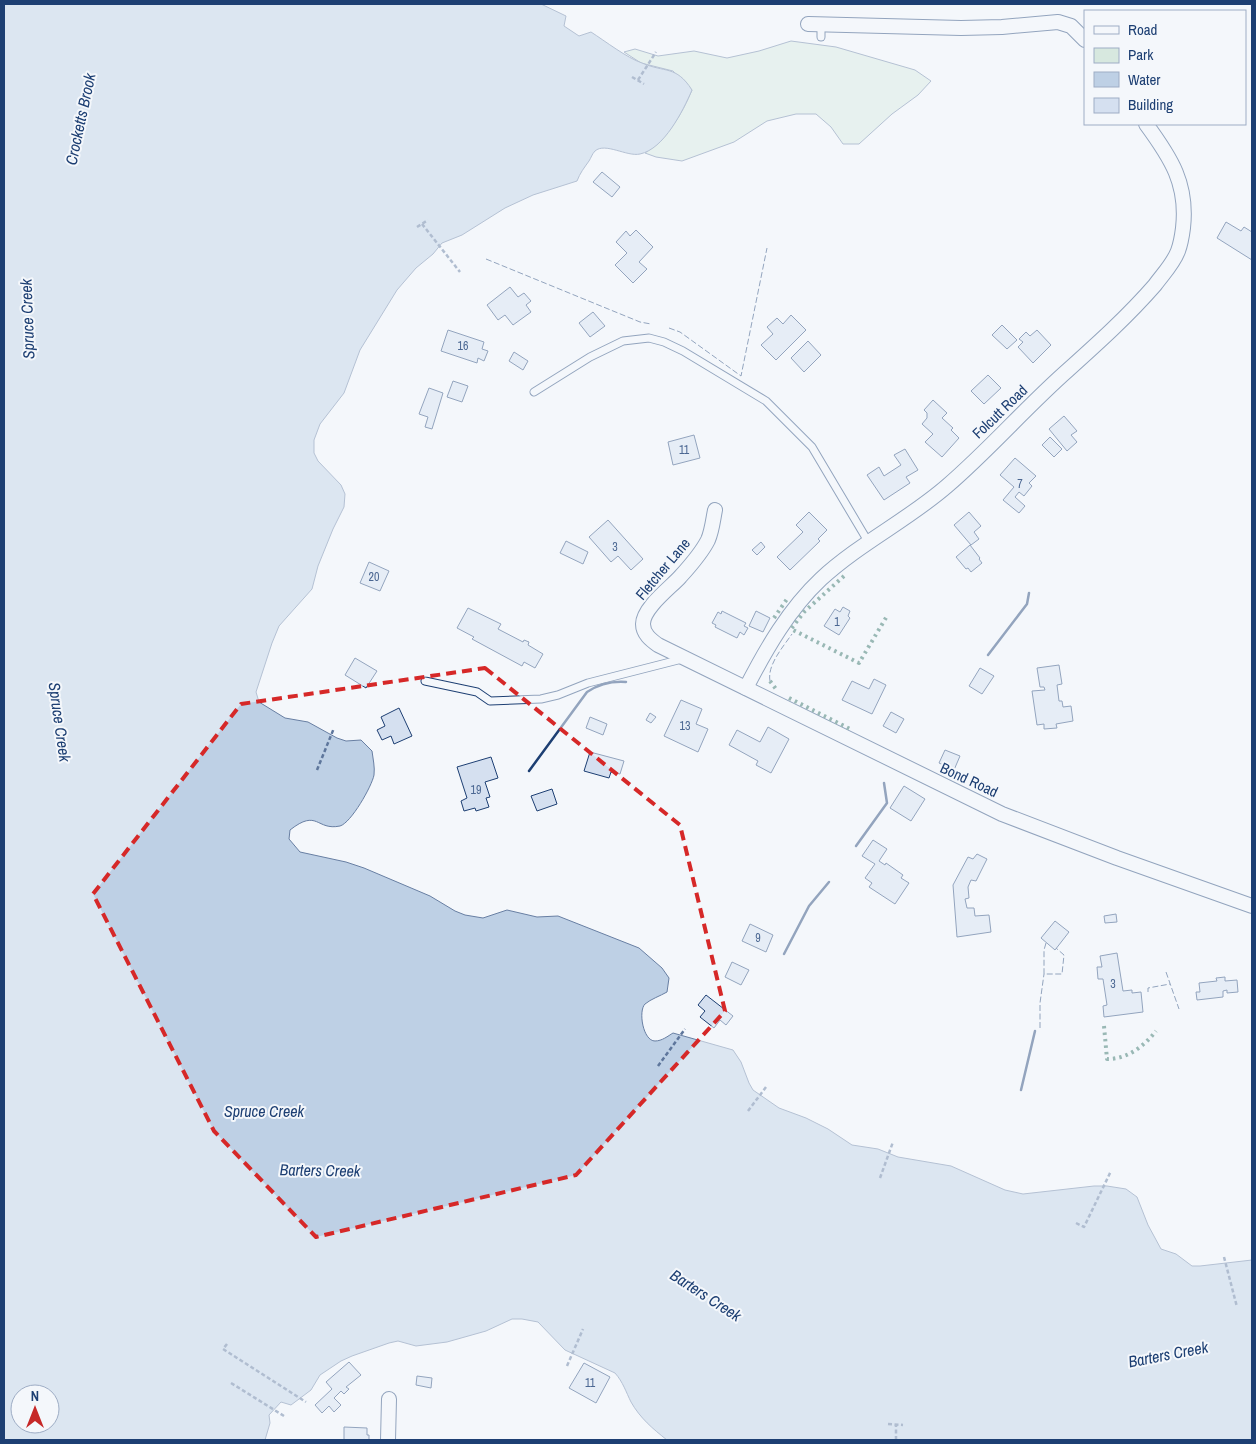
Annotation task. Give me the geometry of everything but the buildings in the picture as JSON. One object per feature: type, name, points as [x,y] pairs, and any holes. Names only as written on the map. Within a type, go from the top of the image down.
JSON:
[{"type":"street","points":[[817,28],[962,28],[1058,22],[1071,26],[1084,39]]},
{"type":"street","name":"Folcutt Road","points":[[746,688],[762,658],[798,603],[832,570],[901,522],[949,485],[1050,386],[1131,313],[1173,262],[1182,236],[1184,195],[1175,169],[1147,125]]},
{"type":"street","name":"Fletcher Lane","points":[[682,659],[658,646],[648,637],[642,626],[643,620],[658,598],[679,578],[702,549],[712,530],[715,510]]},
{"type":"street","name":"Bond Road","points":[[682,659],[746,688],[905,768],[1002,814],[1117,858],[1252,906]]},
{"type":"street","points":[[388,1440],[390,1399]]},
{"type":"lane","points":[[534,392],[590,357],[623,341],[649,338],[683,350],[766,401],[812,447],[869,543]]},
{"type":"lane","points":[[425,681],[477,692],[490,701],[541,699],[558,695],[588,683],[682,659]]},
{"type":"path","points":[[638,80],[656,52]]},
{"type":"path","points":[[632,77],[644,84]]},
{"type":"path","points":[[418,227],[428,220]]},
{"type":"path","points":[[422,224],[460,272]]},
{"type":"path","points":[[317,770],[334,728]]},
{"type":"path","points":[[658,1066],[685,1030]]},
{"type":"path","points":[[748,1111],[766,1087]]},
{"type":"path","points":[[880,1178],[893,1142]]},
{"type":"path","points":[[1076,1223],[1084,1226],[1110,1171]]},
{"type":"path","points":[[1224,1257],[1237,1307]]},
{"type":"path","points":[[567,1366],[583,1329]]},
{"type":"path","points":[[227,1344],[223,1349],[306,1402]]},
{"type":"path","points":[[231,1384],[284,1416]]},
{"type":"path","points":[[888,1424],[903,1425]]},
{"type":"path","points":[[896,1425],[896,1440]]},
{"type":"highlighted area","points":[[485,668],[680,825],[725,1011],[576,1175],[316,1237],[214,1131],[93,894],[241,704]]},
{"type":"green space","points":[[791,41],[836,47],[915,70],[931,81],[918,95],[892,114],[859,144],[843,144],[831,127],[816,114],[796,114],[767,121],[734,142],[682,161],[656,157],[645,153],[673,125],[692,90],[673,71],[641,63],[624,52],[635,49],[658,56],[694,51],[727,58]]},
{"type":"water","name":"Spruce Creek","points":[[4,4],[541,4],[566,16],[564,26],[579,36],[591,32],[636,61],[675,73],[692,90],[672,128],[649,151],[640,154],[629,154],[604,148],[599,149],[593,153],[577,181],[533,195],[505,208],[462,235],[442,243],[397,290],[360,350],[344,393],[320,424],[314,440],[314,453],[318,461],[341,485],[345,494],[344,507],[318,566],[312,589],[279,626],[256,692],[259,702],[285,718],[308,722],[346,741],[361,740],[372,751],[374,775],[365,795],[345,823],[332,827],[312,820],[306,821],[290,830],[289,839],[300,852],[364,868],[430,896],[465,915],[483,918],[507,910],[537,917],[558,916],[639,948],[662,968],[669,978],[667,992],[647,1002],[643,1008],[643,1025],[647,1036],[651,1040],[660,1040],[673,1033],[733,1050],[741,1062],[753,1090],[779,1108],[828,1129],[852,1145],[878,1149],[898,1157],[951,1166],[1005,1190],[1023,1194],[1094,1186],[1126,1189],[1137,1197],[1148,1225],[1161,1249],[1176,1254],[1192,1266],[1252,1260],[1252,1440],[667,1440],[638,1413],[615,1373],[565,1350],[538,1322],[512,1319],[486,1331],[447,1342],[416,1346],[398,1341],[341,1361],[320,1375],[311,1390],[291,1405],[281,1402],[269,1415],[270,1423],[265,1440],[4,1440]]},
{"type":"hedge","points":[[844,576],[804,612],[791,629],[859,663],[887,616]]},
{"type":"hedge","points":[[774,618],[787,599]]},
{"type":"hedge","points":[[770,681],[776,689]]},
{"type":"hedge","points":[[789,698],[852,730]]},
{"type":"hedge","points":[[1104,1026],[1107,1059],[1122,1057],[1135,1051],[1156,1031]]},
{"type":"fence","points":[[669,328],[680,332],[741,376],[767,248]]},
{"type":"fence","points":[[486,259],[640,322],[651,324]]},
{"type":"fence","points":[[770,681],[773,663],[792,634]]},
{"type":"fence","points":[[1046,943],[1044,950],[1044,974],[1062,974],[1064,955],[1056,948]]},
{"type":"fence","points":[[1166,972],[1179,1009]]},
{"type":"fence","points":[[1040,1028],[1040,1003],[1044,974]]},
{"type":"fence","points":[[1148,992],[1148,988],[1170,984]]},
{"type":"wall","points":[[988,655],[1027,604],[1029,593]]},
{"type":"wall","points":[[529,771],[587,692],[606,684],[626,682]]},
{"type":"wall","points":[[856,846],[887,803],[884,783]]},
{"type":"wall","points":[[784,954],[809,906],[829,882]]},
{"type":"wall","points":[[1021,1090],[1035,1031]]},
{"type":"water label","name":"Crocketts Brook","points":[[80,119]]},
{"type":"water label","name":"Barters Creek","points":[[320,1170]]},
{"type":"water label","name":"Barters Creek","points":[[706,1295]]},
{"type":"water label","name":"Barters Creek","points":[[1168,1354]]}]
